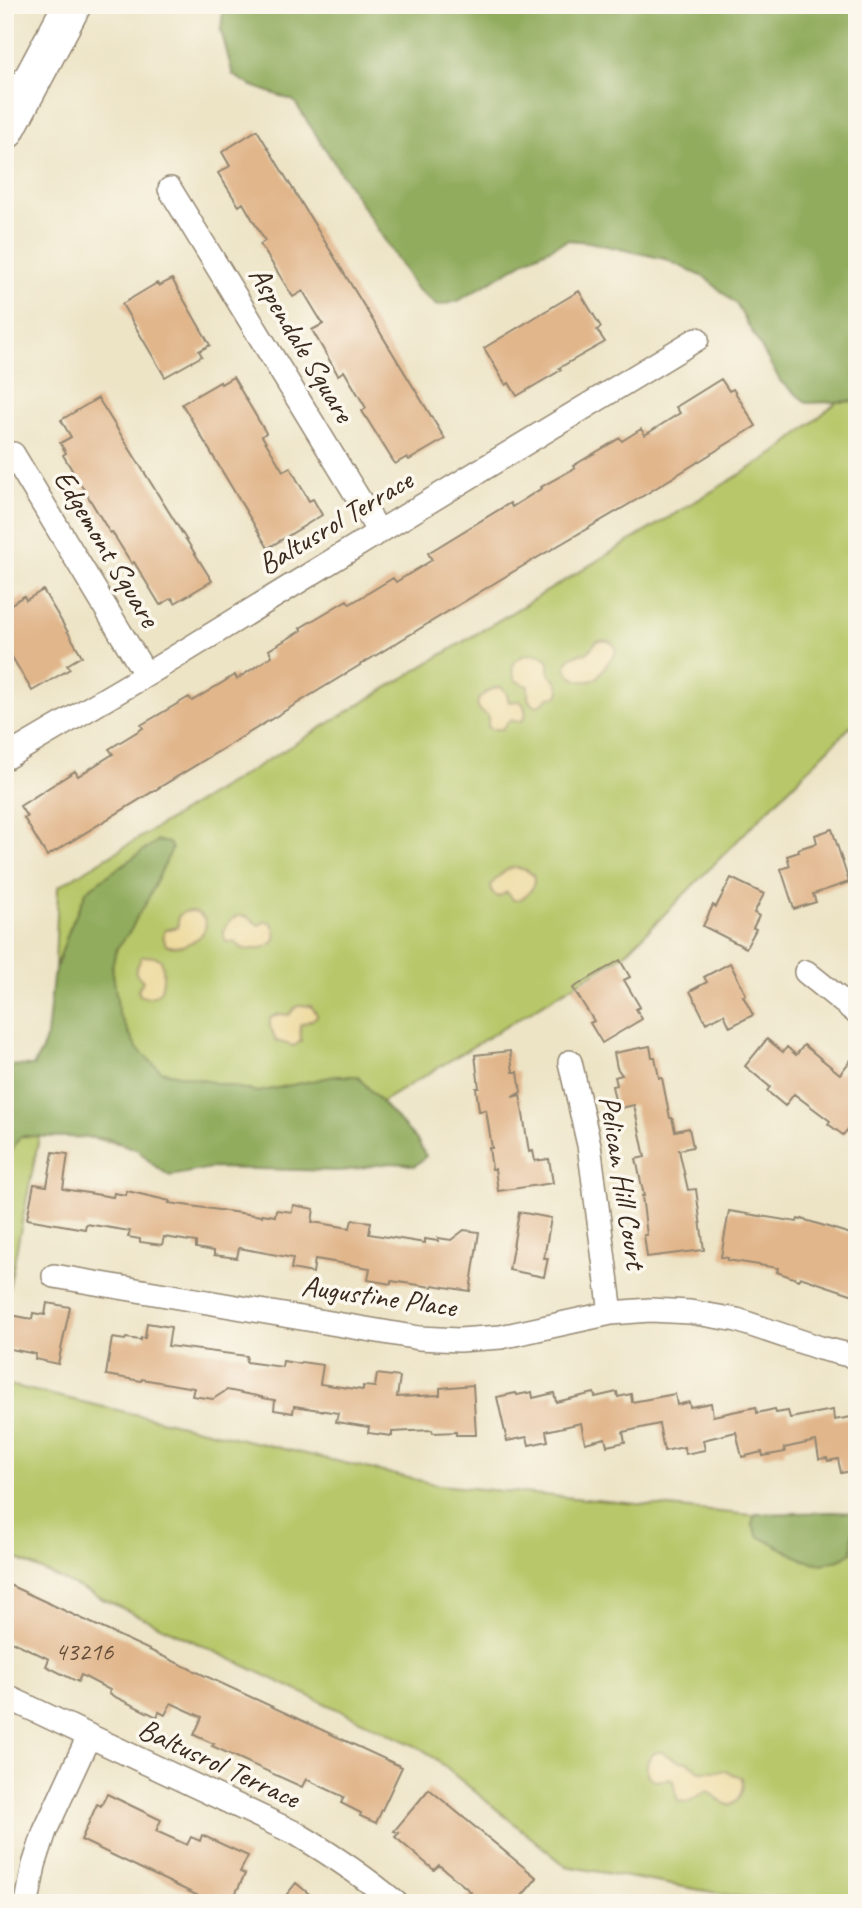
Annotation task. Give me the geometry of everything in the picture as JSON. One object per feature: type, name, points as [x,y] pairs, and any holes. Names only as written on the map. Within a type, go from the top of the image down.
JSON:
[{"type":"main road","points":[[5,131],[72,5]]},
{"type":"street","name":"Aspendale Square","points":[[170,189],[379,531]]},
{"type":"street","name":"Baltusrol Terrace","points":[[5,758],[697,340]]},
{"type":"street","name":"Edgemont Square","points":[[13,454],[146,675]]},
{"type":"street","points":[[806,972],[857,1013]]},
{"type":"street","name":"Pelican Hill Court","points":[[570,1062],[589,1145],[611,1313]]},
{"type":"street","name":"Augustine Place","points":[[54,1276],[419,1338],[459,1340],[501,1337],[611,1313],[650,1310],[690,1312],[737,1320],[820,1348],[857,1357]]},
{"type":"street","name":"Baltusrol Terrace","points":[[5,1696],[297,1834],[369,1880],[396,1903]]},
{"type":"street","points":[[27,1903],[34,1865],[45,1830],[89,1736]]},
{"type":"green space","points":[[229,5],[857,5],[857,401],[807,403],[781,382],[736,304],[706,278],[665,259],[568,240],[530,258],[458,301],[437,306],[416,288],[294,101],[250,85],[233,75],[221,30],[223,10]]},
{"type":"green space","points":[[857,401],[857,720],[625,954],[278,1165],[208,1161],[41,1128],[5,1307],[5,1124],[52,1045],[58,887],[777,452],[837,402]]},
{"type":"green space","points":[[157,841],[169,843],[172,849],[144,907],[117,948],[112,966],[119,1014],[137,1048],[161,1071],[258,1092],[335,1076],[357,1076],[417,1140],[426,1156],[415,1166],[395,1163],[340,1171],[210,1168],[170,1176],[138,1150],[107,1138],[21,1136],[5,1168],[5,1065],[33,1066],[41,1052],[47,1036],[53,977],[69,930],[87,890]]},
{"type":"green space","points":[[5,1384],[439,1485],[857,1525],[857,1897],[740,1897],[566,1866],[424,1750],[5,1553]]},
{"type":"green space","points":[[857,1513],[852,1552],[839,1560],[822,1564],[804,1560],[758,1536],[752,1523],[755,1514]]},
{"type":"sand","points":[[597,641],[612,643],[616,648],[615,655],[596,679],[577,680],[567,671],[566,665],[575,655],[587,653]]},
{"type":"sand","points":[[533,654],[547,659],[549,674],[557,682],[560,691],[558,696],[549,697],[538,706],[530,701],[528,686],[516,681],[512,671],[518,659]]},
{"type":"sand","points":[[501,687],[509,702],[522,703],[525,717],[520,722],[510,720],[502,729],[491,729],[488,726],[488,716],[479,709],[478,701],[488,691]]},
{"type":"sand","points":[[514,867],[533,875],[531,890],[519,900],[513,900],[507,892],[498,897],[493,894],[491,886],[495,880]]},
{"type":"sand","points":[[192,911],[205,922],[201,935],[185,945],[166,945],[163,936],[165,930],[178,927],[178,916]]},
{"type":"sand","points":[[236,916],[246,916],[259,925],[266,921],[272,923],[275,939],[266,947],[255,949],[244,949],[235,942],[226,942],[225,928]]},
{"type":"sand","points":[[156,957],[161,960],[163,967],[161,990],[149,997],[140,995],[138,990],[143,981],[136,972],[140,958]]},
{"type":"sand","points":[[300,1005],[311,1006],[317,1016],[300,1025],[301,1041],[294,1046],[276,1041],[270,1018],[279,1014],[289,1015]]},
{"type":"sand","points":[[657,1752],[678,1761],[688,1762],[700,1771],[725,1771],[741,1777],[741,1793],[729,1805],[706,1791],[688,1802],[678,1801],[673,1781],[657,1781],[648,1776],[648,1762]]},
{"type":"building","points":[[257,130],[445,439],[409,460],[407,457],[395,464],[362,411],[366,408],[344,371],[338,375],[312,330],[323,324],[303,291],[293,297],[260,244],[265,241],[243,203],[239,206],[218,173],[230,166],[222,152]]},
{"type":"building","points":[[172,279],[210,345],[199,351],[202,356],[165,377],[122,304],[157,283],[159,286]]},
{"type":"building","points":[[579,291],[601,327],[597,330],[605,342],[517,396],[509,383],[506,385],[484,348]]},
{"type":"building","points":[[233,377],[266,433],[262,436],[283,471],[290,467],[309,501],[313,499],[322,515],[268,548],[182,404]]},
{"type":"building","points":[[721,379],[729,391],[733,389],[756,426],[47,856],[24,818],[27,817],[20,806],[75,771],[78,776],[113,754],[109,749],[143,728],[141,725],[189,697],[192,701],[235,675],[237,679],[272,656],[269,650],[315,619],[347,600],[350,604],[393,578],[396,582],[432,560],[428,553],[510,503],[512,507],[620,438],[622,441],[641,429],[645,435],[680,413],[676,407]]},
{"type":"building","points":[[98,398],[212,581],[175,603],[172,598],[160,605],[134,562],[132,564],[112,532],[110,533],[63,455],[66,453],[60,443],[71,437],[61,420]]},
{"type":"building","points":[[43,590],[82,656],[67,665],[70,669],[32,691],[5,645],[5,608],[24,596],[26,600]]},
{"type":"building","points":[[832,829],[849,882],[813,894],[816,902],[794,909],[781,869],[790,866],[787,856],[817,843],[815,835]]},
{"type":"building","points":[[731,878],[764,894],[754,913],[759,916],[753,928],[756,929],[746,948],[703,926]]},
{"type":"building","points":[[620,960],[630,977],[624,980],[640,1007],[636,1009],[642,1019],[602,1043],[590,1023],[594,1021],[573,988]]},
{"type":"building","points":[[730,963],[753,1015],[730,1027],[724,1014],[706,1023],[690,991],[707,982],[704,977]]},
{"type":"building","points":[[767,1039],[783,1052],[787,1047],[796,1055],[804,1045],[840,1074],[857,1052],[857,1134],[849,1128],[843,1135],[828,1124],[830,1121],[794,1094],[785,1106],[767,1091],[770,1087],[745,1066]]},
{"type":"building","points":[[650,1046],[659,1078],[662,1078],[675,1131],[689,1128],[693,1147],[679,1150],[688,1190],[696,1189],[704,1250],[647,1257],[644,1196],[636,1159],[645,1157],[634,1105],[617,1109],[612,1086],[617,1085],[615,1077],[622,1075],[617,1068],[614,1053]]},
{"type":"building","points":[[510,1051],[513,1072],[518,1072],[521,1092],[512,1097],[520,1095],[529,1152],[533,1151],[535,1161],[549,1159],[553,1183],[498,1191],[495,1169],[492,1169],[489,1148],[492,1148],[486,1110],[479,1111],[475,1055]]},
{"type":"building","points":[[53,1152],[68,1154],[63,1189],[113,1197],[114,1193],[126,1195],[127,1191],[170,1201],[169,1203],[262,1216],[275,1216],[276,1210],[292,1212],[293,1205],[314,1209],[312,1222],[350,1228],[352,1220],[371,1222],[369,1234],[425,1243],[425,1239],[451,1240],[464,1230],[479,1232],[470,1291],[368,1280],[370,1268],[315,1259],[313,1273],[291,1269],[293,1258],[239,1248],[237,1258],[214,1255],[214,1251],[196,1248],[196,1242],[164,1237],[162,1245],[140,1242],[140,1239],[128,1237],[130,1231],[86,1224],[85,1229],[27,1219],[34,1184],[47,1186]]},
{"type":"building","points":[[729,1211],[797,1222],[802,1219],[857,1236],[857,1296],[800,1277],[799,1280],[777,1272],[778,1268],[721,1257]]},
{"type":"building","points":[[519,1212],[551,1218],[544,1258],[548,1258],[544,1277],[509,1270]]},
{"type":"building","points":[[47,1303],[70,1307],[58,1364],[35,1359],[36,1354],[5,1348],[11,1315],[32,1319],[33,1313],[45,1315]]},
{"type":"building","points":[[147,1323],[171,1327],[168,1346],[247,1356],[246,1362],[282,1367],[283,1361],[323,1365],[320,1384],[363,1390],[363,1386],[375,1387],[377,1374],[400,1377],[397,1397],[440,1395],[440,1388],[473,1385],[476,1435],[433,1433],[432,1430],[392,1432],[392,1436],[368,1433],[369,1427],[336,1422],[338,1413],[294,1406],[293,1413],[274,1410],[275,1400],[262,1397],[227,1390],[213,1399],[192,1396],[194,1388],[106,1375],[112,1338],[141,1340],[145,1338]]},
{"type":"building","points":[[532,1392],[533,1398],[554,1393],[556,1402],[594,1393],[595,1397],[617,1392],[618,1397],[631,1394],[632,1402],[675,1394],[677,1405],[689,1402],[690,1407],[711,1403],[713,1416],[756,1407],[757,1413],[775,1409],[776,1413],[788,1411],[790,1418],[833,1410],[834,1420],[857,1416],[857,1470],[841,1473],[838,1459],[819,1459],[816,1441],[784,1448],[785,1452],[763,1456],[762,1452],[742,1457],[736,1432],[703,1440],[705,1450],[685,1454],[684,1447],[664,1451],[659,1424],[623,1432],[625,1442],[607,1446],[605,1438],[585,1443],[581,1423],[546,1431],[548,1441],[529,1445],[527,1437],[507,1441],[497,1397]]},
{"type":"building","points":[[5,1583],[402,1767],[376,1823],[341,1803],[344,1797],[306,1779],[302,1787],[212,1746],[214,1744],[194,1735],[202,1717],[171,1703],[165,1715],[159,1712],[157,1717],[109,1694],[110,1690],[81,1675],[78,1682],[46,1666],[49,1659],[5,1638]]},
{"type":"building","points":[[429,1789],[537,1878],[516,1903],[462,1903],[471,1892],[439,1865],[434,1870],[395,1837],[399,1833],[394,1831]]},
{"type":"building","points":[[107,1794],[161,1820],[156,1831],[187,1845],[191,1837],[200,1841],[202,1835],[248,1856],[240,1872],[245,1874],[231,1903],[213,1903],[81,1840],[97,1804],[101,1806]]},
{"type":"building","points":[[296,1883],[320,1903],[280,1903]]}]
